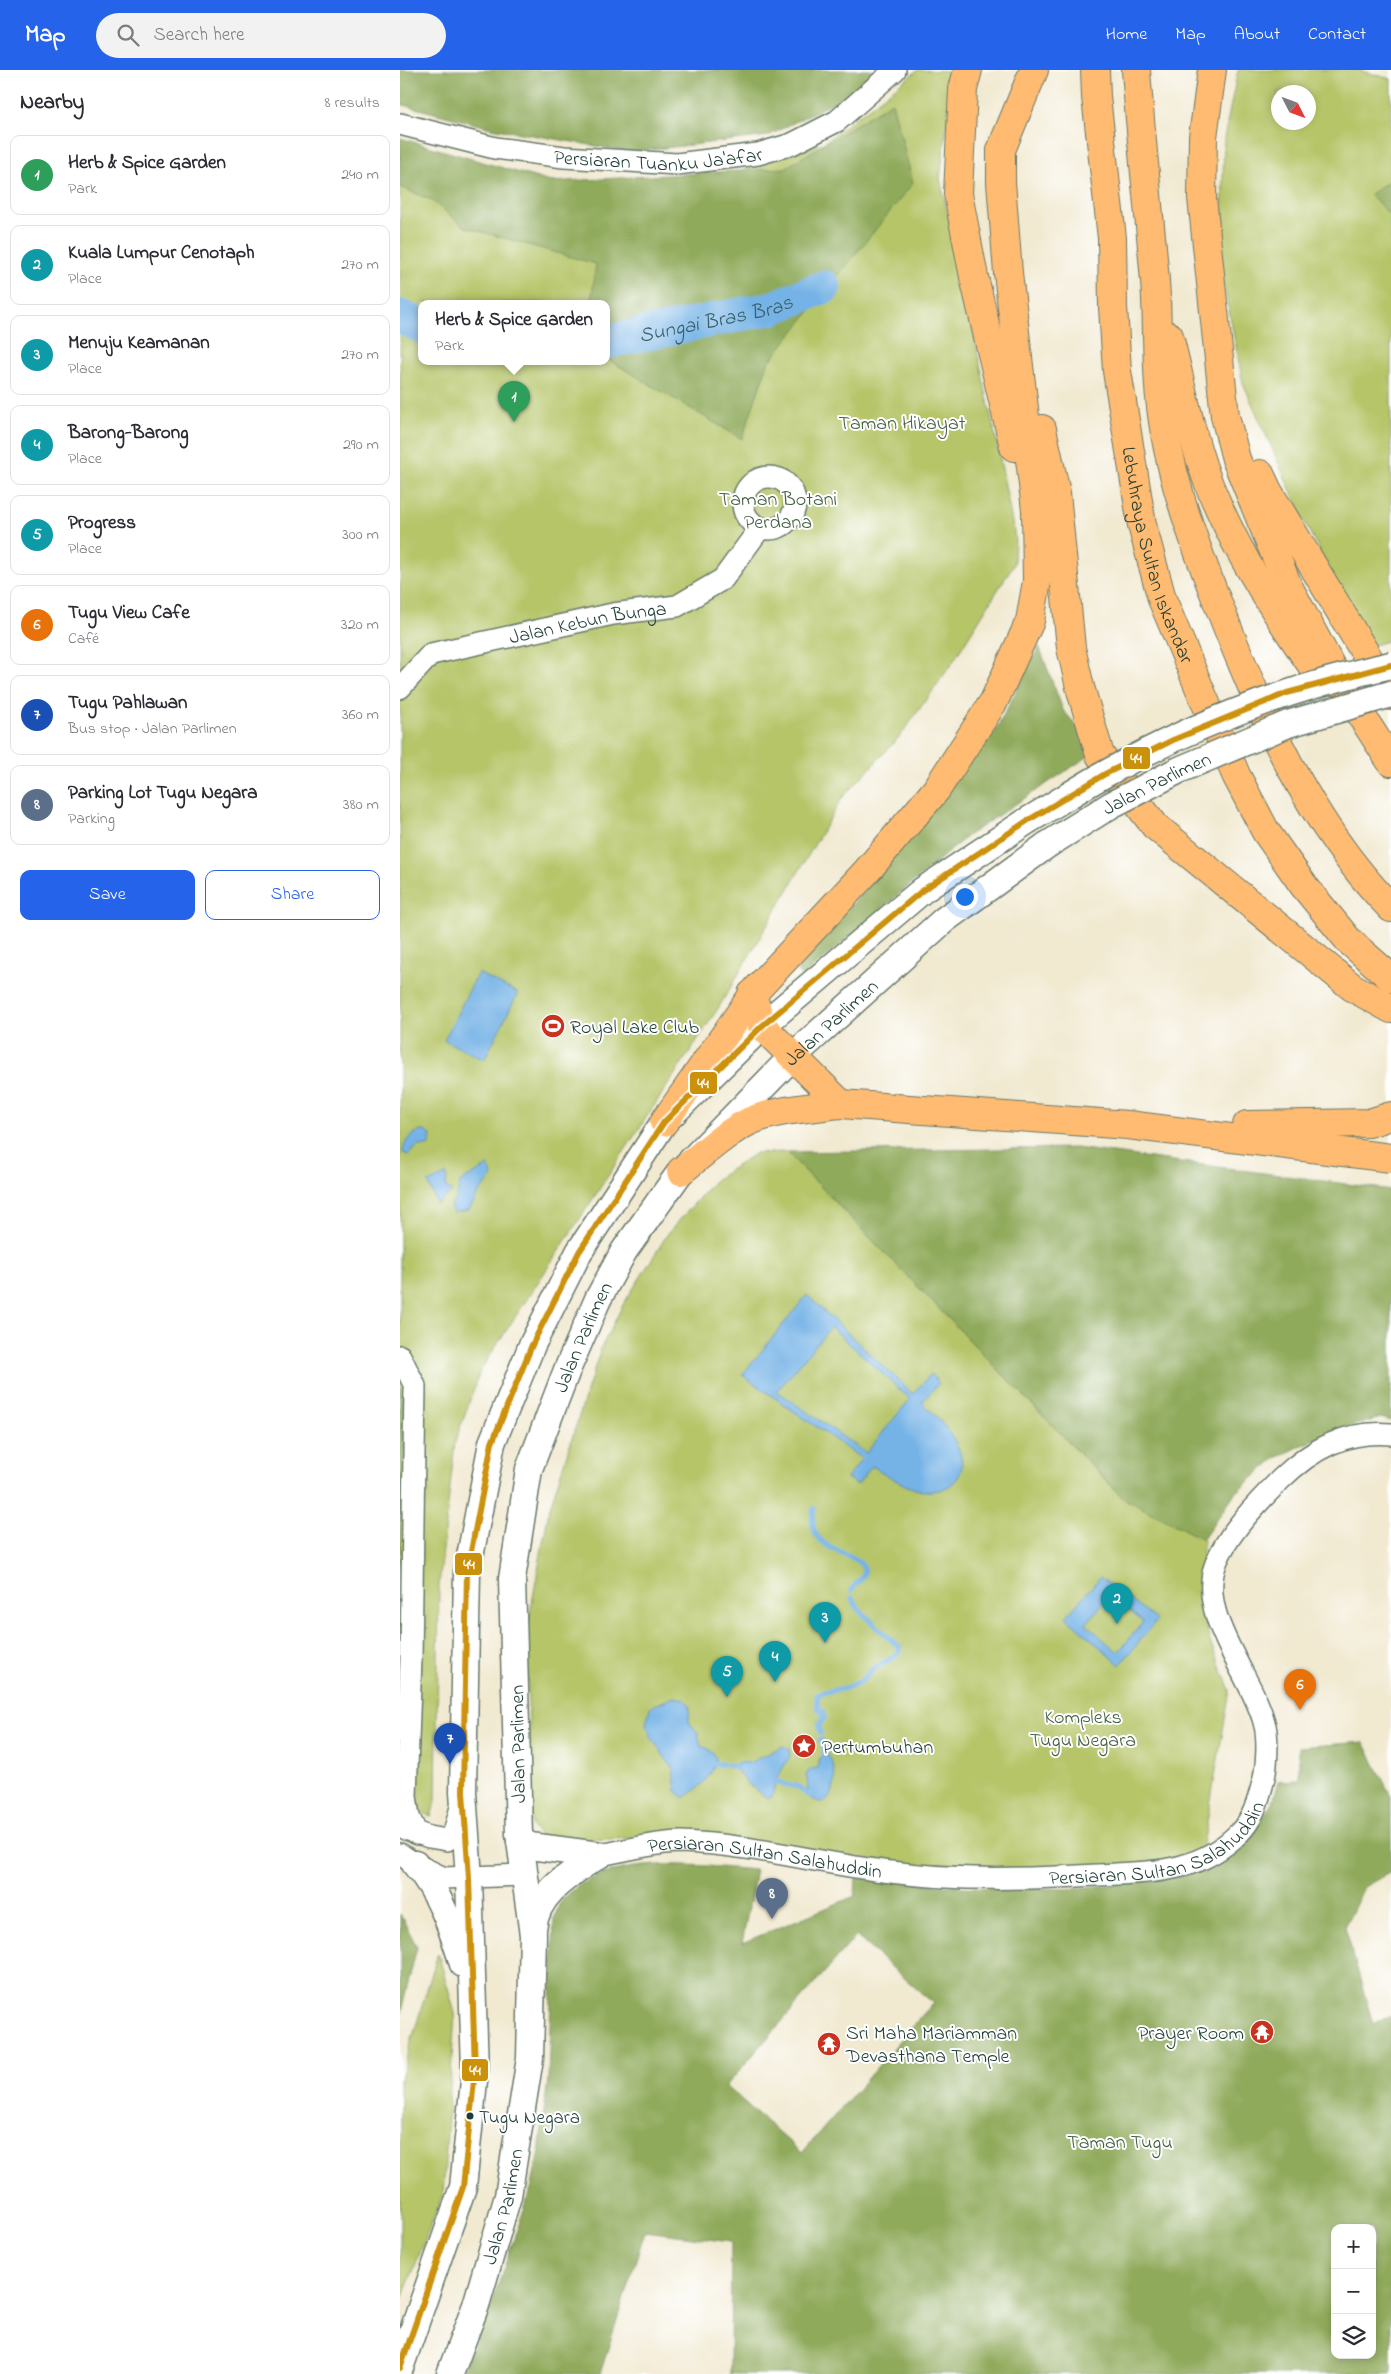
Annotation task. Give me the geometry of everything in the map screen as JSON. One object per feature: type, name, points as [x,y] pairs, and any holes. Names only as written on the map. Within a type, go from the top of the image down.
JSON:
[{"type":"main road","points":[[968,70],[963,90],[958,194],[974,277],[1011,438],[1036,510]]},
{"type":"main road","points":[[664,1122],[752,994],[866,872],[936,790],[994,701],[1030,621],[1037,581],[1036,510],[1008,273],[1001,182],[1002,150],[1034,70]]},
{"type":"main road","name":"Lebuhraya Sultan Iskandar","points":[[1095,70],[1096,97],[1112,238],[1113,306],[1117,371],[1142,525],[1162,599],[1236,775],[1266,832],[1304,886],[1350,941],[1391,978]]},
{"type":"main road","name":"Lebuhraya Sultan Iskandar","points":[[1136,70],[1144,180],[1155,282],[1160,398],[1172,468],[1192,536],[1236,651],[1295,777],[1333,837],[1391,908]]},
{"type":"main road","points":[[1144,180],[1148,70]]},
{"type":"main road","points":[[1212,70],[1203,137],[1202,198],[1220,378],[1225,416],[1236,459],[1288,586],[1336,676],[1391,763]]},
{"type":"main road","points":[[1008,273],[1056,493],[1071,648],[1100,755],[1156,826],[1352,987],[1391,1009]]},
{"type":"main road","points":[[1155,282],[1193,435],[1210,486],[1240,552],[1277,615],[1334,698],[1391,763]]},
{"type":"main road","points":[[1220,378],[1268,491],[1391,695]]},
{"type":"main road","points":[[752,994],[762,1026],[841,1104]]},
{"type":"main road","points":[[681,1171],[725,1136],[750,1121],[794,1110],[841,1104],[1128,1125],[1391,1158]]},
{"type":"main road","points":[[1128,1125],[1334,1125],[1369,1123],[1391,1116]]},
{"type":"street","name":"Persiaran Tuanku Ja'afar","points":[[400,124],[495,148],[564,158],[677,164],[758,154],[792,144],[837,121],[895,70]]},
{"type":"street","name":"Jalan Kebun Bunga","points":[[400,688],[431,654],[614,614],[677,606],[723,579],[760,528]]},
{"type":"street","name":"Jalan Parlimen","points":[[400,2368],[463,2187],[475,2071],[469,1878],[463,1792],[467,1572],[492,1443],[532,1345],[579,1252],[664,1122],[762,1026],[923,890],[1027,821],[1105,774],[1173,740],[1286,693],[1391,665]]},
{"type":"street","name":"Jalan Parlimen","points":[[450,2374],[476,2305],[508,2196],[530,2058],[533,1935],[520,1840],[512,1579],[529,1469],[567,1370],[598,1299],[624,1251],[681,1171],[792,1057],[944,920],[1047,845],[1110,805],[1179,770],[1288,724],[1391,695]]},
{"type":"street","points":[[923,890],[944,920]]},
{"type":"street","points":[[400,1356],[414,1386],[411,1658],[403,1798],[409,1817],[409,1830],[447,1840],[454,1833],[460,1816],[463,1792]]},
{"type":"street","name":"Persiaran Sultan Salahuddin","points":[[599,1855],[678,1842],[753,1849],[889,1872],[949,1878],[1008,1878],[1147,1872],[1189,1865],[1212,1856],[1240,1832],[1254,1815],[1266,1774],[1265,1724],[1248,1681],[1215,1617],[1213,1585],[1215,1564],[1234,1533],[1268,1492],[1302,1459],[1328,1445],[1357,1434],[1391,1434]]},
{"type":"street","points":[[520,1840],[530,1846],[599,1855]]},
{"type":"street","points":[[533,1935],[534,1918],[544,1898],[554,1886],[599,1855]]},
{"type":"street","points":[[407,1859],[444,1878],[524,1875]]},
{"type":"street","points":[[407,1859],[427,1878],[451,1926],[474,2001]]},
{"type":"green space","points":[[400,70],[873,70],[855,91],[768,136],[631,152],[491,128],[400,104]]},
{"type":"green space","name":"Taman Botani Perdana","points":[[918,70],[954,71],[940,178],[998,448],[1015,538],[1014,564],[951,665],[901,735],[842,798],[719,1007],[481,1369],[455,1442],[439,1585],[436,1801],[431,1816],[400,1806],[400,157],[569,194],[672,193],[823,143]]},
{"type":"green space","points":[[1238,70],[1358,70],[1391,79],[1391,640],[1370,646],[1306,525],[1243,383],[1221,270],[1224,138]]},
{"type":"green space","points":[[892,102],[913,183],[768,363],[742,439],[610,361],[610,300],[591,300],[596,264],[465,227],[431,200],[400,187],[400,138],[551,182],[785,168]]},
{"type":"green space","points":[[1391,180],[1391,217],[1370,194]]},
{"type":"green space","points":[[1039,646],[1063,710],[1098,750],[967,836],[802,977],[797,971],[995,732]]},
{"type":"green space","points":[[1076,1148],[1391,1190],[1391,1421],[1381,1418],[1332,1431],[1276,1458],[1235,1493],[1203,1539],[1123,1498],[787,1152]]},
{"type":"green space","name":"Kompleks Tugu Negara","points":[[787,1152],[1123,1498],[1203,1539],[1201,1605],[1210,1642],[1230,1690],[1202,1851],[1155,1863],[1020,1872],[900,1868],[678,1837],[544,1841],[532,1826],[526,1636],[549,1510],[601,1348],[624,1303],[669,1232],[715,1180],[756,1153]]},
{"type":"green space","points":[[400,1386],[407,1394],[400,1553]]},
{"type":"green space","name":"Taman Tugu","points":[[1364,1742],[1391,1796],[1391,1872],[1364,1887],[1345,1927],[1373,2024],[1391,2016],[1391,2374],[730,2374],[731,2242],[645,2231],[600,2374],[461,2374],[489,2312],[531,2189],[539,2152],[548,2079],[554,1920],[561,1902],[579,1886],[601,1875],[626,1868],[652,1865],[707,1866],[756,1870],[742,1943],[855,1896],[856,1878],[959,1887],[1067,1889],[1153,1881],[1213,1868],[1250,1839],[1272,1803],[1278,1781],[1299,1780],[1299,1747]],"holes":[[[856,1936],[933,2003],[802,2153],[726,2086]]]},
{"type":"green space","points":[[400,1914],[417,1947],[400,2016]]},
{"type":"green space","points":[[438,1953],[455,2013],[443,2194],[400,2304],[400,2079]]},
{"type":"water","points":[[478,973],[518,993],[484,1060],[444,1040]]},
{"type":"water","points":[[425,1131],[431,1135],[430,1144],[418,1146],[408,1155],[403,1153],[405,1144],[413,1134]]},
{"type":"water","points":[[488,1166],[493,1177],[480,1191],[469,1210],[453,1213],[450,1205],[457,1197],[460,1182]]},
{"type":"water","points":[[447,1174],[446,1188],[452,1192],[437,1204],[428,1183]]},
{"type":"water","points":[[807,1295],[913,1394],[931,1374],[939,1383],[922,1402],[938,1418],[960,1451],[962,1463],[960,1473],[953,1483],[943,1489],[924,1491],[903,1484],[872,1466],[857,1485],[847,1478],[862,1459],[742,1375]],"holes":[[[831,1327],[910,1399],[866,1453],[777,1391]]]},
{"type":"water","points":[[1100,1577],[1157,1620],[1120,1665],[1066,1617]],"holes":[[[1110,1595],[1143,1622],[1118,1652],[1086,1624]]]},
{"type":"water","points":[[674,1697],[684,1699],[690,1705],[689,1722],[698,1733],[701,1746],[709,1749],[716,1758],[713,1770],[705,1781],[684,1798],[676,1791],[673,1769],[653,1740],[646,1724],[650,1707]]},
{"type":"water","points":[[783,1746],[789,1748],[790,1756],[776,1780],[772,1797],[767,1798],[747,1783],[734,1767],[738,1762],[749,1763]]},
{"type":"water","points":[[825,1754],[833,1766],[834,1784],[829,1799],[823,1802],[815,1801],[809,1797],[806,1775],[810,1769],[817,1768],[819,1759]]},
{"type":"waterway","name":"Sungai Bras Bras","points":[[610,341],[772,308],[824,287]]},
{"type":"waterway","name":"Sungai Bras Bras","points":[[400,316],[418,325]]},
{"type":"waterway","points":[[814,1509],[813,1525],[817,1536],[824,1544],[854,1558],[861,1564],[864,1574],[852,1590]]},
{"type":"waterway","points":[[852,1598],[859,1610],[900,1648]]},
{"type":"waterway","points":[[820,1733],[819,1724],[824,1718],[823,1712],[818,1708],[817,1696],[820,1693],[845,1688],[860,1682],[873,1669],[895,1656],[900,1650]]},
{"type":"waterway","points":[[820,1740],[825,1747],[824,1761]]},
{"type":"waterway","points":[[715,1764],[722,1764]]},
{"type":"waterway","points":[[728,1765],[740,1768]]},
{"type":"waterway","points":[[768,1777],[785,1785],[797,1786],[808,1795],[813,1794]]},
{"type":"transit line","name":"44","points":[[400,2368],[463,2187],[475,2071],[469,1878],[463,1792],[467,1572],[492,1443],[532,1345],[579,1252],[664,1122],[762,1026],[923,890],[1027,821],[1105,774],[1173,740],[1287,693],[1391,665]]},
{"type":"place","name":"Herb & Spice Garden","points":[[514,422]]},
{"type":"place","name":"Royal Lake Club","points":[[553,1026]]},
{"type":"place","name":"Kuala Lumpur Cenotaph","points":[[1117,1624]]},
{"type":"place","name":"Menuju Keamanan","points":[[825,1643]]},
{"type":"place","name":"Barong-Barong","points":[[775,1682]]},
{"type":"place","name":"Progress","points":[[727,1697]]},
{"type":"place","name":"Tugu View Cafe","points":[[1300,1710]]},
{"type":"place","name":"Pertumbuhan","points":[[804,1746]]},
{"type":"place","name":"Tugu Pahlawan","points":[[450,1764]]},
{"type":"place","name":"Parking Lot Tugu Negara","points":[[772,1919]]},
{"type":"place","name":"Prayer Room","points":[[1262,2032]]},
{"type":"place","name":"Sri Maha Mariamman Devasthana Temple","points":[[829,2044]]},
{"type":"place","name":"Tugu Negara","points":[[470,2116]]},
{"type":"park label","name":"Taman Hikayat","points":[[902,422]]}]
